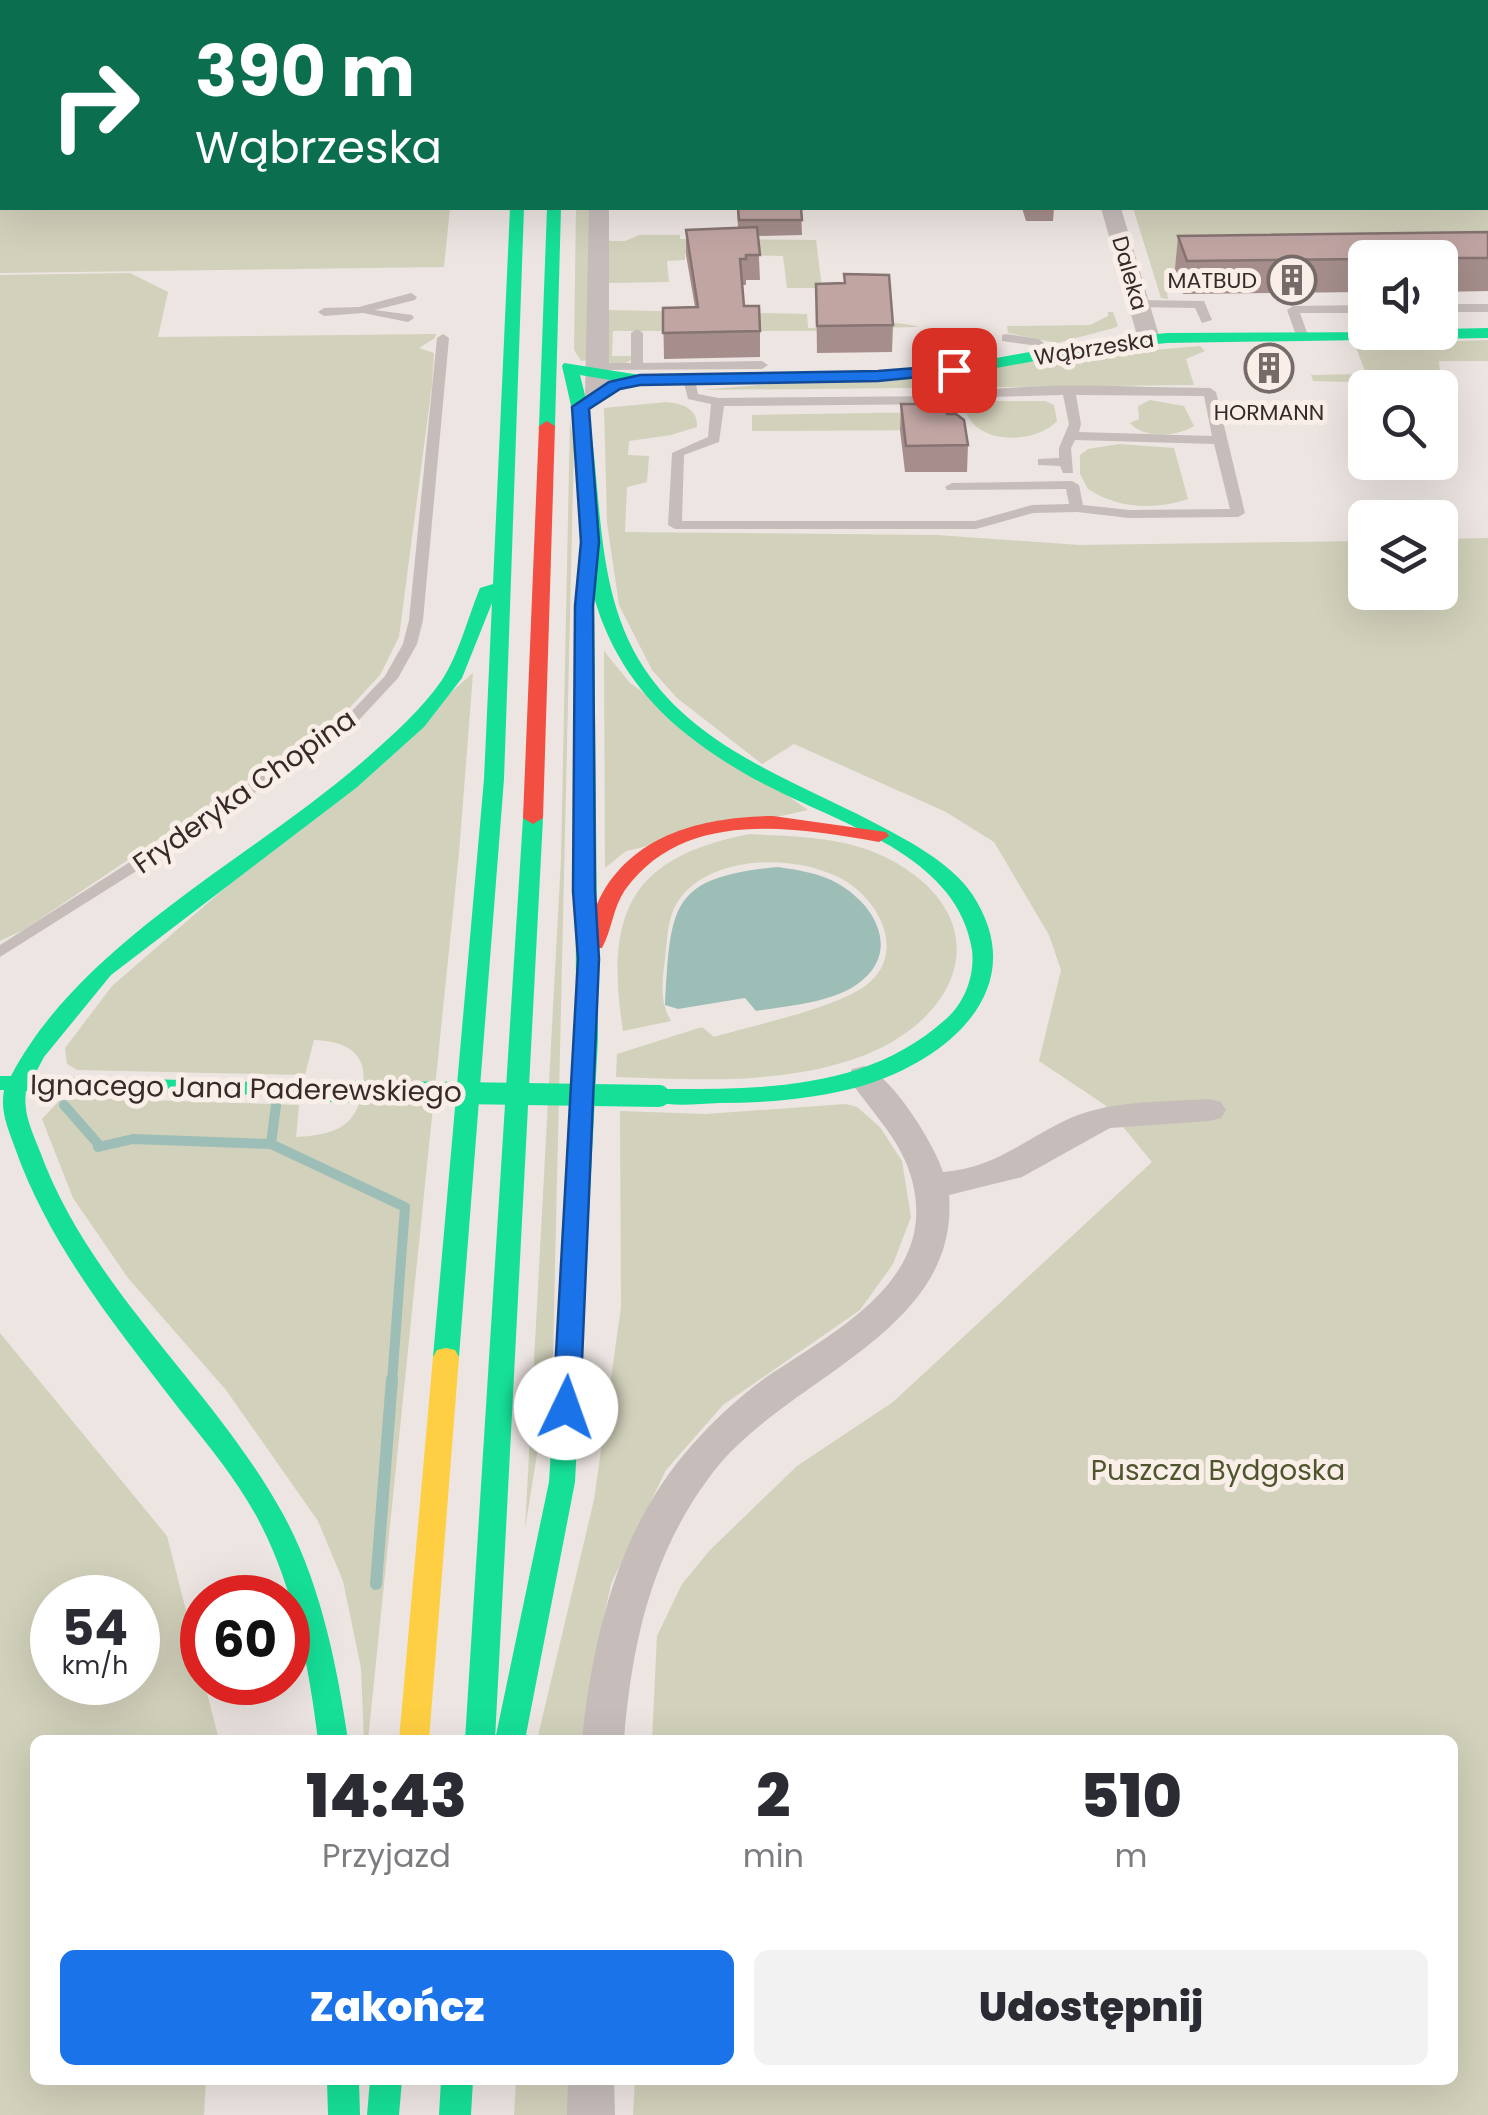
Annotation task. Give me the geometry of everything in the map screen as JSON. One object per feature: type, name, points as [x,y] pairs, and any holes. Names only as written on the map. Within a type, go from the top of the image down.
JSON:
[{"type":"main road","points":[[414,1735],[494,779],[517,210]]},
{"type":"main road","points":[[480,1735],[535,775],[554,210]]},
{"type":"main road","points":[[511,1735],[562,1482],[588,959],[584,891],[584,606],[590,542],[592,386],[570,366],[552,326]]},
{"type":"main road","name":"Wąbrzeska","points":[[570,366],[592,386],[639,374],[689,379],[920,374],[1149,339],[1488,333]]},
{"type":"main road","name":"Ignacego Jana Paderewskiego","points":[[8,1084],[492,1094],[761,1094],[826,1087],[864,1077],[910,1057],[948,1032],[978,989],[986,952],[976,914],[961,891],[922,858],[703,739],[666,706],[636,671],[618,637],[590,542]]},
{"type":"main road","points":[[332,1735],[307,1604],[260,1498],[56,1224],[29,1164],[11,1110],[8,1084],[104,970],[350,784],[417,723],[452,678],[504,550]]},
{"type":"main road","points":[[588,959],[613,891],[622,878],[640,861],[675,839],[715,825],[760,819],[793,820],[879,836]]},
{"type":"main road","points":[[343,2085],[344,2115]]},
{"type":"main road","points":[[383,2115],[386,2085]]},
{"type":"main road","points":[[454,2115],[457,2085]]},
{"type":"street","points":[[592,386],[599,210]]},
{"type":"street","name":"Daleka","points":[[1112,210],[1149,339]]},
{"type":"street","points":[[603,1735],[610,1663],[623,1602],[664,1514],[733,1424],[774,1390],[876,1322],[906,1292],[921,1265],[931,1237],[934,1205],[930,1185],[916,1148],[864,1077]]},
{"type":"street","points":[[930,1185],[1010,1169],[1084,1125],[1106,1117],[1209,1110]]},
{"type":"street","points":[[591,2085],[591,2115]]},
{"type":"lane","points":[[513,268],[553,270]]},
{"type":"lane","points":[[359,312],[410,297]]},
{"type":"lane","points":[[1138,304],[1200,304],[1206,320]]},
{"type":"lane","points":[[1458,308],[1488,308]]},
{"type":"lane","points":[[1302,335],[1293,310],[1348,309]]},
{"type":"lane","points":[[324,312],[408,318]]},
{"type":"lane","points":[[637,333],[639,374],[762,365]]},
{"type":"lane","name":"Fryderyka Chopina","points":[[0,952],[280,770],[354,717],[391,678],[410,644],[416,620],[443,338]]},
{"type":"lane","points":[[1006,338],[1035,342],[1051,354]]},
{"type":"lane","points":[[689,379],[692,396],[718,402],[953,407],[985,394],[1210,392],[1218,440],[1238,512],[1130,514],[1077,508],[1032,510],[976,525],[675,526],[678,453],[714,439],[718,402]]},
{"type":"lane","points":[[1069,392],[1076,424],[1065,448],[1077,508]]},
{"type":"lane","points":[[1070,436],[1218,440]]},
{"type":"lane","points":[[1044,462],[1066,462]]},
{"type":"lane","points":[[952,487],[1072,485]]},
{"type":"green space","points":[[0,210],[450,210],[444,267],[0,273]]},
{"type":"green space","points":[[576,210],[593,210],[588,360],[581,361],[574,350]]},
{"type":"green space","points":[[1134,210],[1488,210],[1488,265],[1458,261],[1458,240],[1348,240],[1348,258],[1176,269],[1182,291],[1167,292],[1168,299],[1161,298]]},
{"type":"green space","points":[[639,235],[816,240],[822,288],[787,288],[783,256],[685,254],[685,260],[667,261],[669,282],[607,283],[605,241],[625,241]]},
{"type":"green space","points":[[130,273],[168,292],[158,337],[436,334],[419,348],[434,353],[432,385],[399,637],[380,675],[341,717],[25,929],[0,941],[0,275]]},
{"type":"green space","points":[[608,310],[807,314],[808,328],[879,323],[919,327],[870,331],[613,331],[612,356],[633,356],[618,364],[606,362],[602,322],[609,320],[605,314]]},
{"type":"green space","points":[[1108,312],[1113,312],[1118,326],[1057,343],[1008,333],[1007,326],[1090,325],[1108,316]]},
{"type":"green space","points":[[1488,340],[1488,361],[1439,361],[1440,370],[1364,370],[1357,350],[1458,350],[1458,341]]},
{"type":"green space","points":[[1200,346],[1205,351],[1186,359],[1194,385],[702,390]]},
{"type":"green space","points":[[1348,374],[1348,382],[1313,381],[1311,375]]},
{"type":"green space","points":[[1150,400],[1184,406],[1194,426],[1160,435],[1136,428],[1130,423],[1139,419],[1138,406]]},
{"type":"green space","points":[[983,401],[1045,401],[1054,405],[1057,421],[1034,434],[992,435],[970,420],[965,408]]},
{"type":"green space","name":"Puszcza Bydgoska","points":[[667,402],[692,411],[697,427],[629,441],[628,455],[649,456],[647,482],[627,487],[625,532],[937,535],[1080,545],[1348,541],[1348,610],[1458,610],[1458,539],[1488,538],[1488,2115],[633,2115],[635,2085],[1458,2085],[1458,1735],[652,1735],[657,1636],[682,1584],[710,1550],[797,1466],[893,1402],[1152,1162],[1105,1105],[1039,1061],[1061,970],[1049,935],[994,842],[946,812],[794,744],[762,764],[677,698],[652,670],[619,605],[607,523],[604,408]]},
{"type":"green space","points":[[932,412],[944,430],[752,431],[752,415]]},
{"type":"green space","points":[[570,421],[574,441],[553,1355],[525,1529],[561,859]]},
{"type":"green space","points":[[1119,444],[1174,448],[1188,499],[1137,506],[1112,501],[1088,489],[1080,474],[1080,455],[1088,449]]},
{"type":"green space","points":[[604,651],[630,683],[808,810],[626,851],[605,868]]},
{"type":"green space","points":[[473,673],[459,853],[369,1735],[364,1735],[361,1668],[343,1581],[318,1521],[226,1390],[128,1278],[73,1198],[42,1119],[59,1101],[86,1098],[299,1105],[296,1137],[322,1134],[342,1126],[356,1111],[363,1086],[362,1065],[344,1046],[314,1040],[305,1075],[77,1070],[67,1064],[65,1048],[112,986]]},
{"type":"green space","points":[[750,834],[822,839],[857,846],[891,860],[924,883],[946,909],[956,937],[955,964],[945,991],[926,1016],[899,1038],[836,1065],[742,1078],[616,1077],[617,1054],[702,1027],[714,1037],[820,1007],[858,990],[881,968],[886,955],[883,926],[867,900],[844,880],[804,866],[781,863],[735,866],[696,883],[674,909],[668,928],[662,986],[671,1021],[623,1031],[618,954],[623,923],[634,897],[652,876],[677,858],[709,844]]},
{"type":"green space","points":[[846,1104],[857,1107],[880,1127],[902,1161],[911,1217],[893,1264],[860,1310],[723,1405],[666,1470],[611,1584],[592,1670],[587,1735],[538,1735],[594,1500],[621,1307],[620,1111],[706,1114]]},
{"type":"green space","points":[[0,1333],[167,1536],[180,1587],[180,1705],[210,1705],[218,1735],[30,1735],[30,2085],[206,2085],[204,2115],[0,2115]]},
{"type":"green space","points":[[516,2085],[569,2085],[569,2115],[514,2115]]},
{"type":"water","points":[[778,867],[830,880],[864,905],[879,932],[881,947],[868,975],[831,997],[756,1011],[745,998],[678,1009],[665,1005],[670,943],[683,903],[696,889],[715,879]]},
{"type":"building","points":[[738,210],[801,210],[802,220],[739,220]]},
{"type":"building","points":[[757,227],[760,255],[740,259],[744,306],[759,306],[760,331],[663,333],[663,308],[698,307],[686,230]]},
{"type":"building","points":[[1488,232],[1488,258],[1458,258],[1458,240],[1348,240],[1348,259],[1187,261],[1178,236]]},
{"type":"building","points":[[844,274],[889,275],[893,325],[817,326],[816,284],[845,283]]},
{"type":"building","points":[[901,404],[945,404],[947,414],[964,420],[968,445],[906,446]]},
{"type":"waterway","points":[[64,1105],[100,1146]]},
{"type":"waterway","points":[[271,1144],[276,1105]]},
{"type":"waterway","points":[[98,1147],[133,1139],[271,1144]]},
{"type":"waterway","points":[[271,1144],[405,1207],[392,1382]]},
{"type":"waterway","points":[[376,1584],[392,1379]]},
{"type":"traffic: fast","points":[[446,1357],[494,779],[517,210]]},
{"type":"traffic: fast","points":[[547,426],[554,210]]},
{"type":"traffic: fast","points":[[570,366],[596,375],[640,380],[878,376],[975,367],[1089,346],[1167,338],[1488,333]]},
{"type":"traffic: fast","points":[[570,366],[585,432],[600,586],[620,644],[637,672],[662,703],[724,752],[899,844],[933,867],[961,894],[979,925],[984,960],[976,993],[963,1015],[926,1047],[892,1066],[856,1080],[818,1088],[738,1096],[659,1096]]},
{"type":"traffic: fast","points":[[511,1735],[562,1482],[587,1038],[584,606],[590,542]]},
{"type":"traffic: fast","points":[[332,1735],[325,1681],[308,1613],[272,1519],[227,1451],[126,1322],[65,1233],[40,1185],[12,1107],[15,1091],[34,1054],[103,970],[349,784],[417,723],[453,678],[489,588]]},
{"type":"traffic: fast","points":[[480,1735],[533,818]]},
{"type":"traffic: fast","points":[[0,1083],[327,1091]]},
{"type":"traffic: fast","points":[[327,1091],[659,1096]]},
{"type":"traffic: fast","points":[[343,2085],[344,2115]]},
{"type":"traffic: fast","points":[[383,2115],[386,2085]]},
{"type":"traffic: fast","points":[[455,2115],[457,2085]]},
{"type":"traffic: slow","points":[[414,1735],[446,1357]]},
{"type":"traffic: jam","points":[[533,818],[547,426]]},
{"type":"traffic: jam","points":[[594,943],[617,886],[642,859],[671,840],[703,828],[773,822],[879,836]]},
{"type":"place","name":"MATBUD","points":[[1292,280]]},
{"type":"place","name":"HORMANN","points":[[1269,368]]},
{"type":"route","points":[[566,1408],[587,1038],[584,606],[590,542],[580,407],[606,390],[640,380],[878,376],[954,370]]}]
